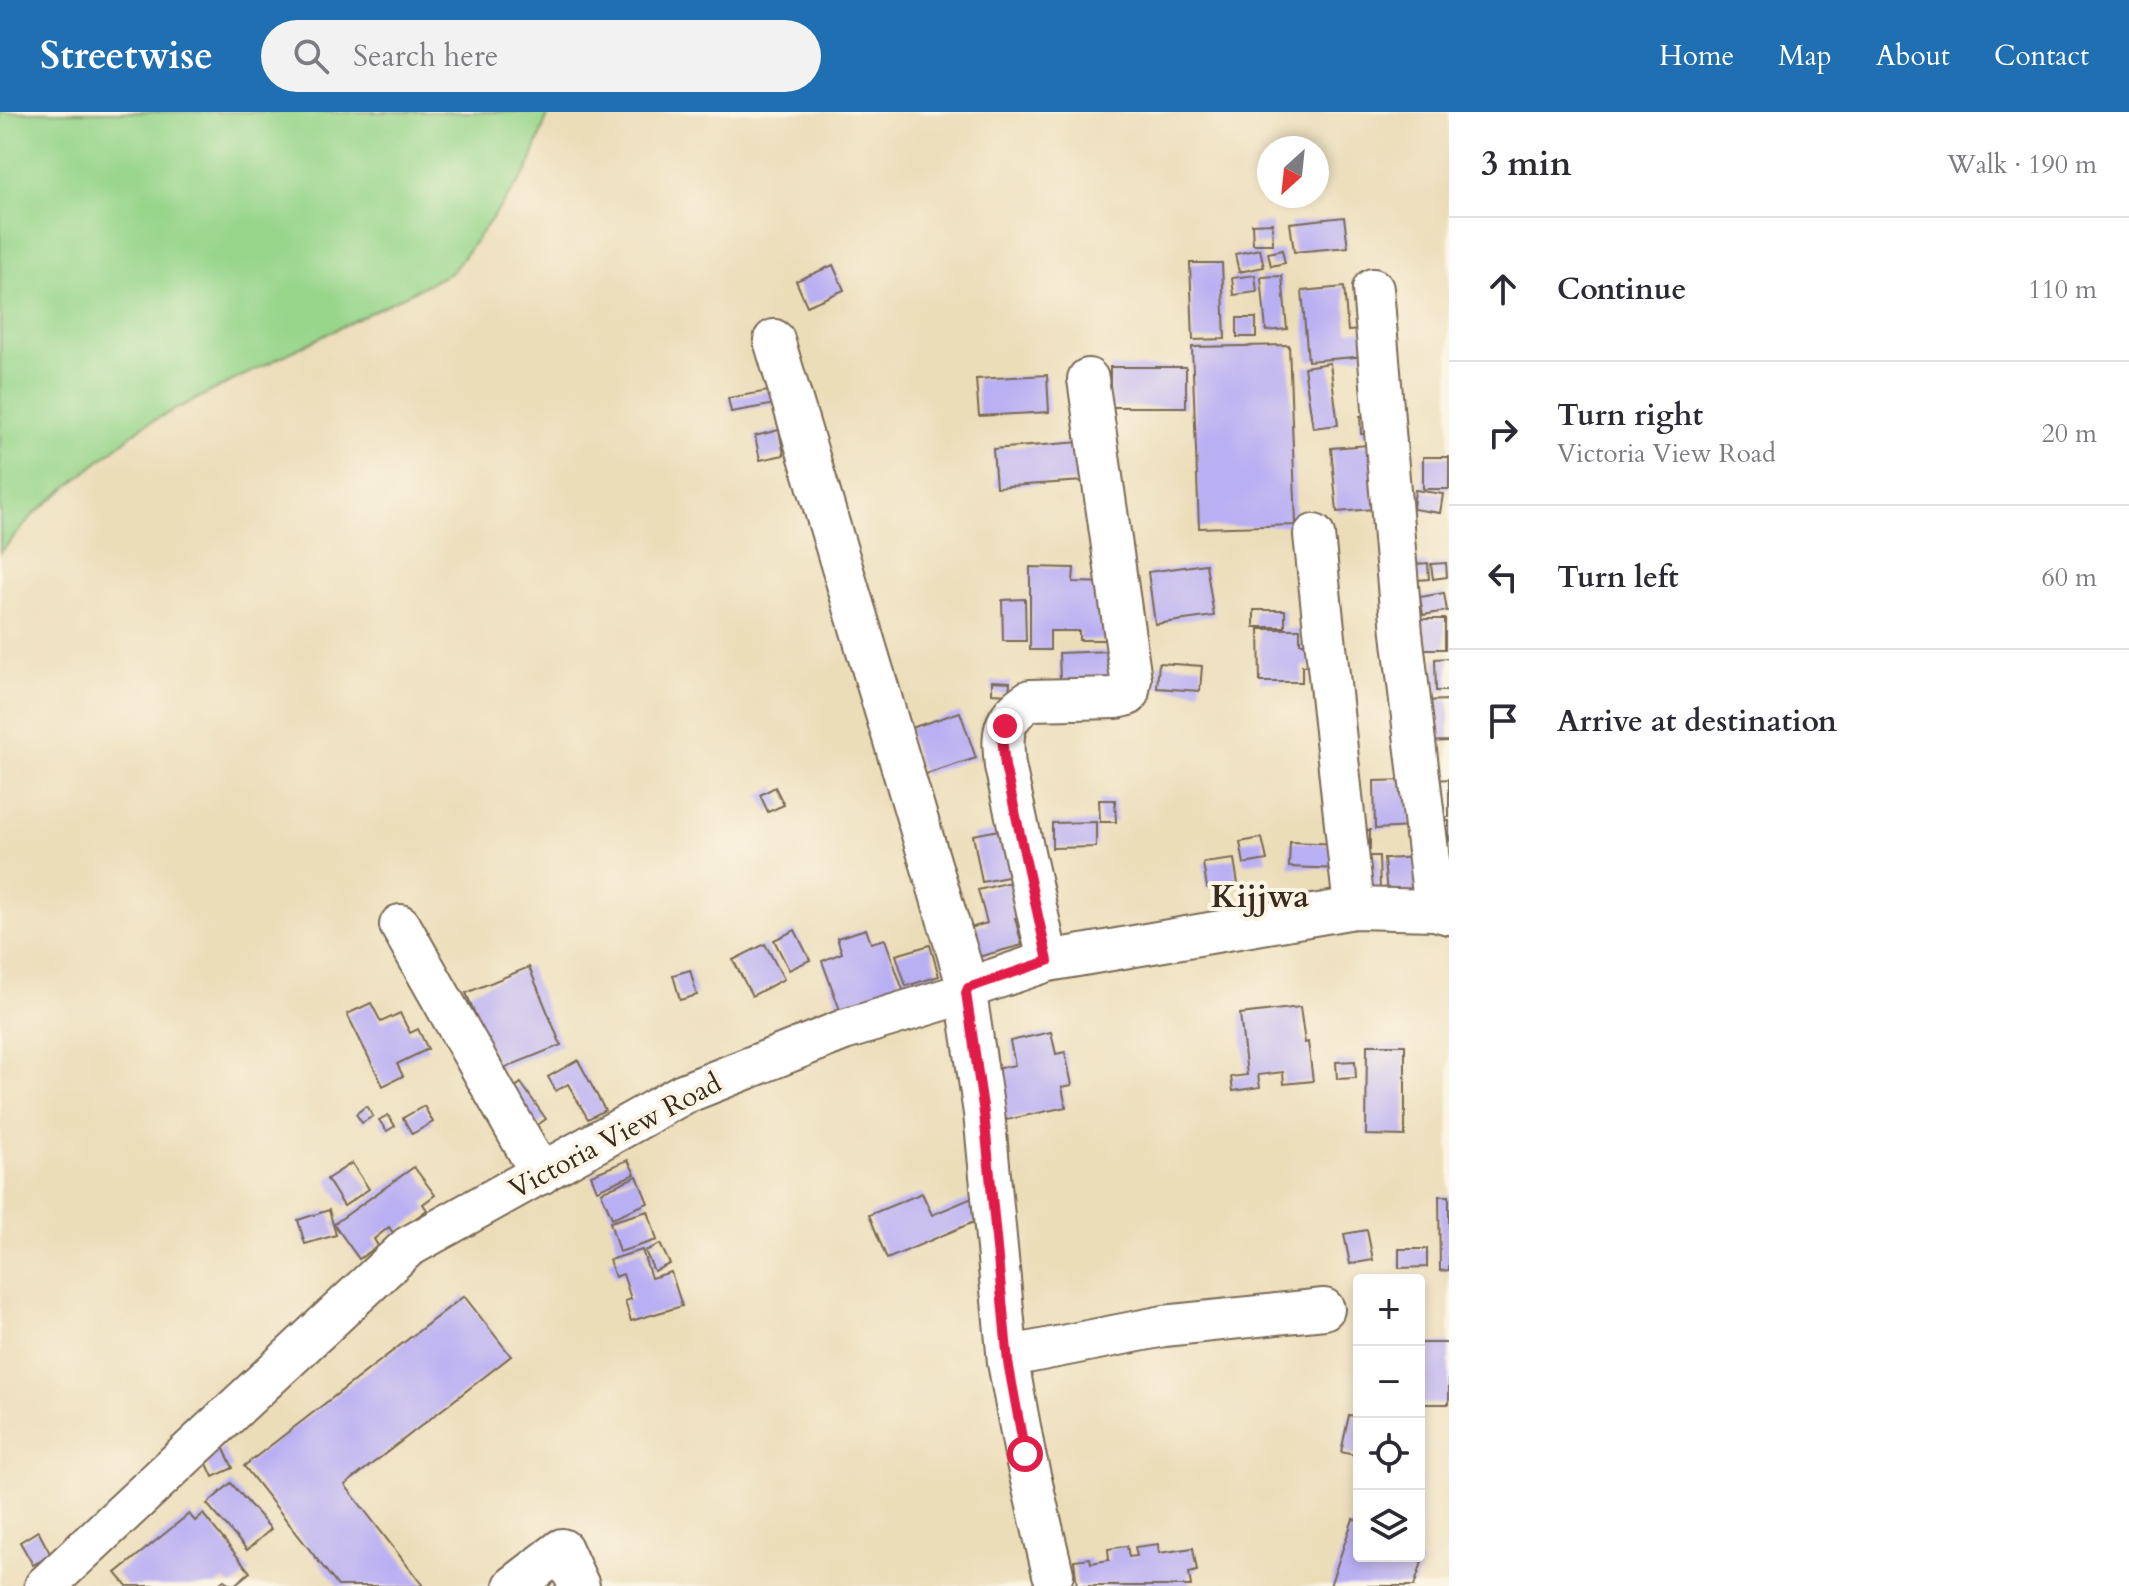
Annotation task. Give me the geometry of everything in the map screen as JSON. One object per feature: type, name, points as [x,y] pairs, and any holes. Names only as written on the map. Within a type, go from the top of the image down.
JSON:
[{"type":"street","points":[[1373,289],[1402,633],[1442,912]]},
{"type":"street","points":[[774,340],[967,991],[984,1113],[1008,1362],[1025,1454],[1053,1574]]},
{"type":"street","points":[[1048,961],[1005,766],[1002,737],[1005,726],[1018,707],[1030,700],[1117,698],[1128,695],[1131,679],[1088,379]]},
{"type":"street","points":[[1314,535],[1354,908]]},
{"type":"street","name":"Victoria View Road","points":[[45,1586],[408,1247],[683,1094],[844,1030],[967,991],[1048,961],[1354,908],[1442,912]]},
{"type":"street","points":[[400,925],[541,1174]]},
{"type":"street","points":[[1008,1362],[1016,1355],[1164,1326],[1324,1309]]},
{"type":"street","points":[[514,1586],[562,1549],[579,1586]]},
{"type":"green space","points":[[0,112],[549,112],[527,171],[452,272],[144,425],[34,514],[0,553]]},
{"type":"building","points":[[1344,217],[1348,247],[1294,252],[1290,223]]},
{"type":"building","points":[[1272,223],[1273,244],[1253,244],[1252,224]]},
{"type":"building","points":[[1260,249],[1264,267],[1239,272],[1235,254]]},
{"type":"building","points":[[1282,250],[1285,263],[1271,266],[1268,253]]},
{"type":"building","points":[[1190,263],[1222,263],[1225,339],[1193,340]]},
{"type":"building","points":[[833,265],[844,290],[807,306],[796,281]]},
{"type":"building","points":[[1255,275],[1257,292],[1234,295],[1232,278]]},
{"type":"building","points":[[1282,276],[1287,329],[1266,331],[1261,277]]},
{"type":"building","points":[[1344,287],[1348,331],[1363,330],[1366,356],[1308,361],[1302,291]]},
{"type":"building","points":[[1237,318],[1256,318],[1256,337],[1237,337]]},
{"type":"building","points":[[1289,345],[1296,525],[1199,528],[1192,347]]},
{"type":"building","points":[[1330,363],[1338,425],[1313,428],[1304,367]]},
{"type":"building","points":[[1110,367],[1186,367],[1186,407],[1110,407]]},
{"type":"building","points":[[1047,375],[1049,412],[979,416],[976,379]]},
{"type":"building","points":[[774,390],[776,404],[731,412],[728,398]]},
{"type":"building","points":[[1360,416],[1376,416],[1376,434],[1361,434]]},
{"type":"building","points":[[779,430],[784,455],[760,460],[755,436]]},
{"type":"building","points":[[1080,442],[1083,481],[996,487],[993,449]]},
{"type":"building","points":[[1381,444],[1386,508],[1337,512],[1331,448]]},
{"type":"building","points":[[1423,457],[1449,457],[1449,489],[1423,489]]},
{"type":"building","points":[[1415,490],[1443,494],[1440,513],[1413,509]]},
{"type":"building","points":[[1428,563],[1429,579],[1405,581],[1404,565]]},
{"type":"building","points":[[1446,563],[1447,577],[1433,579],[1431,564]]},
{"type":"building","points":[[1206,564],[1214,616],[1155,624],[1148,572]]},
{"type":"building","points":[[1030,567],[1074,568],[1073,582],[1113,583],[1113,640],[1079,640],[1079,631],[1050,631],[1050,650],[1030,650]]},
{"type":"building","points":[[1444,593],[1447,611],[1423,615],[1420,597]]},
{"type":"building","points":[[1025,599],[1026,641],[1003,641],[1002,600]]},
{"type":"building","points":[[1254,610],[1285,610],[1285,627],[1254,627]]},
{"type":"building","points":[[1419,619],[1445,619],[1445,649],[1419,649]]},
{"type":"building","points":[[1259,629],[1300,629],[1300,643],[1311,643],[1311,666],[1302,666],[1302,682],[1260,682]]},
{"type":"building","points":[[1111,651],[1112,679],[1060,681],[1059,653]]},
{"type":"building","points":[[1449,658],[1449,691],[1436,691],[1435,659]]},
{"type":"building","points":[[1159,663],[1202,666],[1200,691],[1157,688]]},
{"type":"building","points":[[992,681],[1010,682],[1009,694],[992,693]]},
{"type":"building","points":[[1449,700],[1449,741],[1423,742],[1420,701]]},
{"type":"building","points":[[960,712],[976,758],[923,775],[908,729]]},
{"type":"building","points":[[1449,779],[1449,817],[1437,818],[1435,780]]},
{"type":"building","points":[[1410,780],[1412,827],[1375,829],[1374,781]]},
{"type":"building","points":[[775,787],[784,805],[768,812],[760,795]]},
{"type":"building","points":[[1099,800],[1115,800],[1116,822],[1100,822]]},
{"type":"building","points":[[1432,820],[1449,821],[1449,841],[1430,840]]},
{"type":"building","points":[[1096,822],[1096,847],[1052,848],[1052,823]]},
{"type":"building","points":[[1015,827],[1023,874],[982,882],[973,835]]},
{"type":"building","points":[[1370,830],[1370,850],[1353,851],[1352,831]]},
{"type":"building","points":[[1262,838],[1267,860],[1244,864],[1240,842]]},
{"type":"building","points":[[1290,842],[1341,844],[1341,869],[1289,867]]},
{"type":"building","points":[[1361,856],[1379,856],[1380,890],[1363,891]]},
{"type":"building","points":[[1418,857],[1420,893],[1387,895],[1384,859]]},
{"type":"building","points":[[1234,859],[1238,884],[1207,888],[1203,863]]},
{"type":"building","points":[[1022,879],[1026,915],[1015,918],[1022,945],[978,957],[970,928],[987,923],[978,890]]},
{"type":"building","points":[[866,929],[871,943],[885,939],[905,996],[843,1018],[822,961],[842,953],[837,938]]},
{"type":"building","points":[[795,930],[810,960],[789,970],[774,940]]},
{"type":"building","points":[[765,944],[784,979],[752,996],[733,960]]},
{"type":"building","points":[[930,945],[939,976],[906,986],[896,955]]},
{"type":"building","points":[[529,967],[561,1045],[499,1070],[466,993]]},
{"type":"building","points":[[690,970],[697,995],[680,1000],[673,975]]},
{"type":"building","points":[[371,1003],[381,1022],[400,1013],[410,1033],[418,1029],[428,1049],[397,1064],[403,1076],[383,1086],[347,1014]]},
{"type":"building","points":[[1300,1007],[1313,1081],[1284,1084],[1283,1072],[1258,1075],[1260,1087],[1233,1091],[1231,1077],[1247,1075],[1240,1014]]},
{"type":"building","points":[[1051,1032],[1056,1054],[1065,1052],[1072,1085],[1062,1087],[1066,1107],[1006,1120],[995,1069],[1015,1065],[1010,1041]]},
{"type":"building","points":[[1367,1045],[1405,1045],[1405,1136],[1366,1135]]},
{"type":"building","points":[[578,1060],[605,1110],[588,1119],[568,1084],[556,1091],[548,1077]]},
{"type":"building","points":[[1355,1061],[1356,1078],[1337,1079],[1336,1062]]},
{"type":"building","points":[[521,1083],[546,1119],[530,1130],[506,1094]]},
{"type":"building","points":[[366,1106],[373,1116],[362,1123],[356,1114]]},
{"type":"building","points":[[424,1106],[433,1122],[412,1134],[403,1118]]},
{"type":"building","points":[[388,1115],[395,1126],[387,1131],[379,1120]]},
{"type":"building","points":[[628,1160],[635,1174],[597,1190],[591,1175]]},
{"type":"building","points":[[352,1163],[369,1189],[344,1206],[327,1179]]},
{"type":"building","points":[[414,1167],[435,1195],[423,1204],[427,1210],[394,1234],[389,1227],[374,1239],[378,1246],[359,1259],[334,1224]]},
{"type":"building","points":[[637,1176],[648,1203],[612,1218],[601,1192]]},
{"type":"building","points":[[922,1193],[932,1215],[972,1198],[981,1219],[887,1259],[869,1215]]},
{"type":"building","points":[[1439,1196],[1449,1196],[1449,1270],[1440,1271]]},
{"type":"building","points":[[329,1210],[336,1235],[305,1244],[298,1220]]},
{"type":"building","points":[[648,1211],[657,1240],[619,1252],[610,1222]]},
{"type":"building","points":[[1367,1230],[1373,1260],[1350,1264],[1344,1234]]},
{"type":"building","points":[[660,1244],[670,1264],[654,1271],[645,1251]]},
{"type":"building","points":[[1399,1249],[1427,1249],[1427,1267],[1399,1268]]},
{"type":"building","points":[[642,1250],[651,1278],[671,1272],[682,1306],[631,1321],[625,1301],[631,1299],[623,1274],[615,1277],[609,1260]]},
{"type":"building","points":[[464,1296],[511,1356],[345,1485],[423,1586],[338,1586],[244,1466]]},
{"type":"building","points":[[1425,1343],[1449,1343],[1449,1404],[1425,1404]]},
{"type":"building","points":[[1349,1415],[1353,1416],[1353,1455],[1341,1452]]},
{"type":"building","points":[[224,1449],[233,1468],[213,1477],[204,1457]]},
{"type":"building","points":[[231,1483],[271,1529],[247,1550],[207,1504]]},
{"type":"building","points":[[189,1514],[195,1521],[203,1514],[250,1572],[233,1586],[224,1580],[216,1586],[127,1586],[116,1573]]},
{"type":"building","points":[[1353,1519],[1353,1562],[1422,1562],[1414,1586],[1330,1586]]},
{"type":"building","points":[[38,1531],[51,1555],[33,1565],[20,1542]]},
{"type":"building","points":[[1158,1544],[1159,1553],[1193,1548],[1197,1571],[1189,1573],[1191,1586],[1077,1586],[1074,1560],[1090,1558],[1091,1563],[1109,1560],[1108,1549],[1127,1546],[1129,1557],[1137,1556],[1135,1547]]},
{"type":"district","name":"Kijjwa","points":[[1260,897]]},
{"type":"route","points":[[1005,726],[1002,737],[1005,766],[1048,961],[968,988],[966,993],[984,1113],[1008,1362],[1025,1454]]}]
